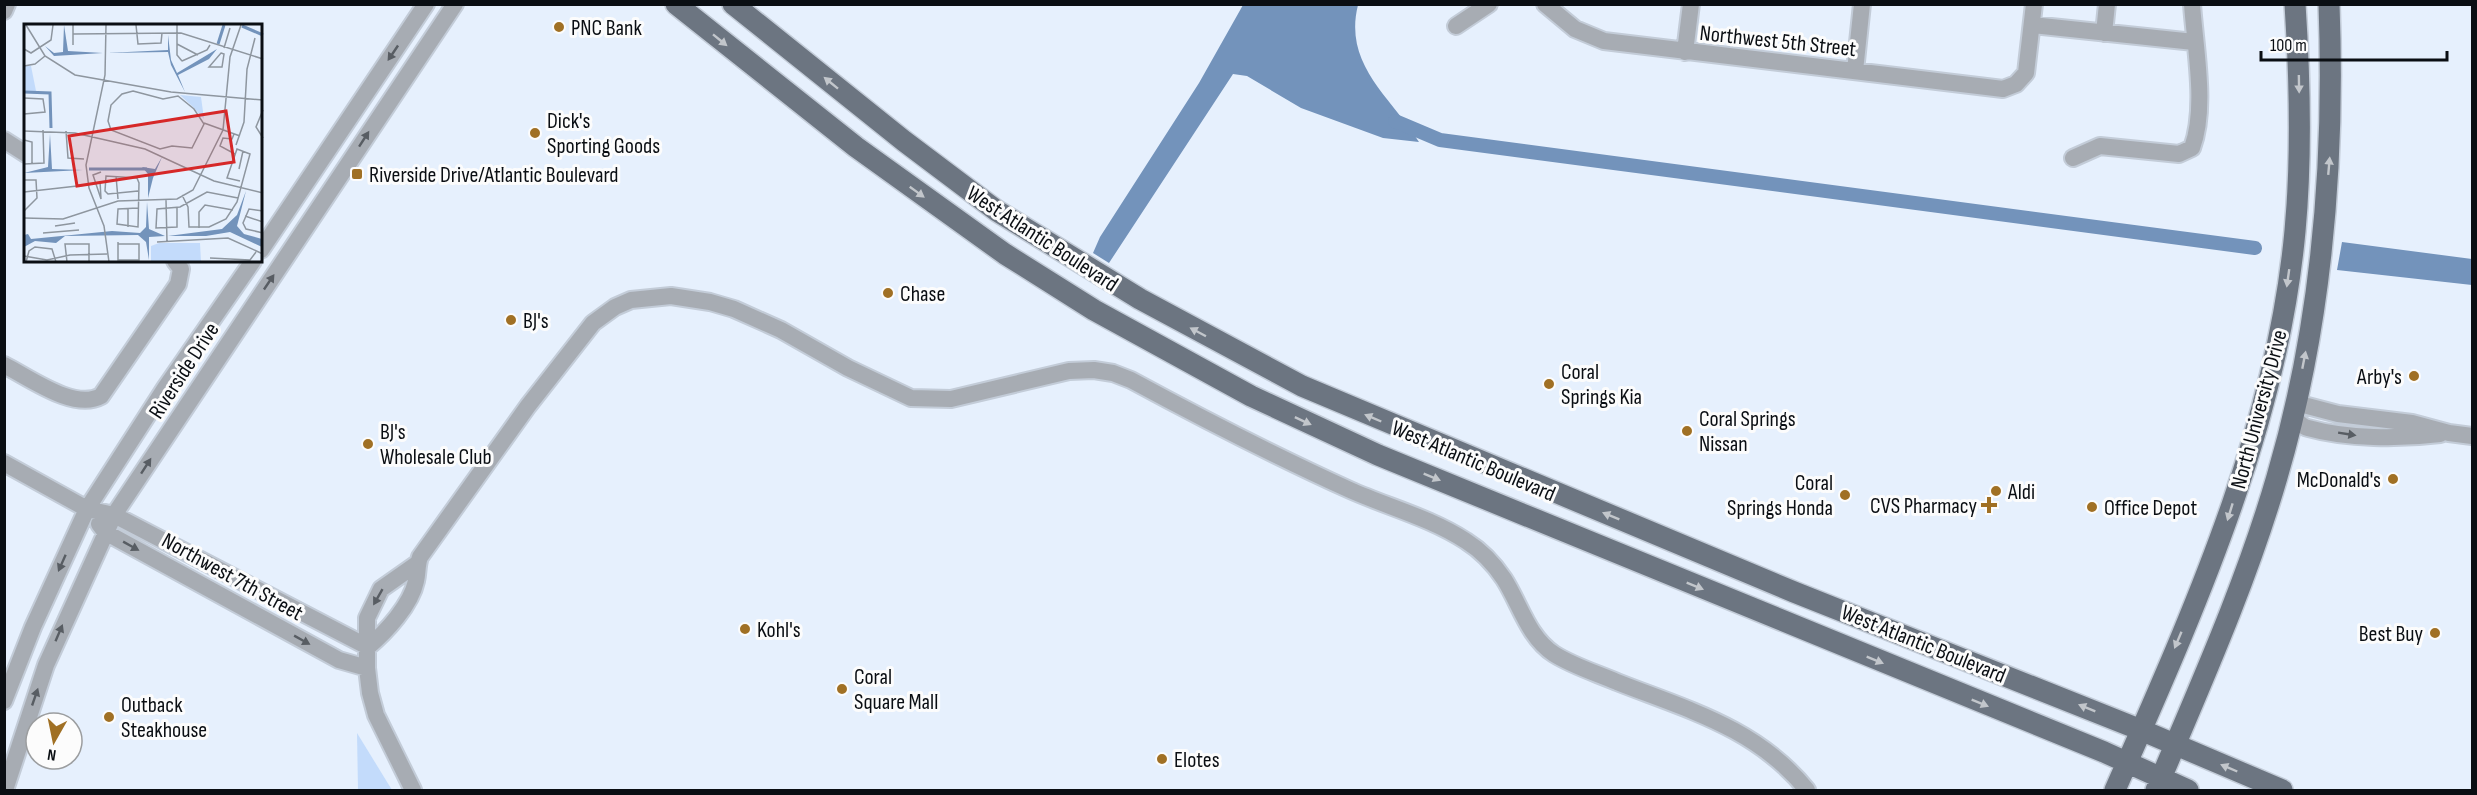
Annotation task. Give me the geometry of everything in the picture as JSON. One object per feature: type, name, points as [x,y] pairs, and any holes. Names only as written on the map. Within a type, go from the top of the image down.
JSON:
[{"type":"main road","name":"West Atlantic Boulevard","points":[[676,4],[870,158],[1005,254],[1094,310],[1251,396],[1378,455],[2127,763],[2158,785],[2188,790]]},
{"type":"main road","name":"West Atlantic Boulevard","points":[[733,4],[997,211],[1111,283],[1242,356],[1353,409],[1794,592],[2141,730],[2282,790]]},
{"type":"main road","name":"North University Drive","points":[[2115,790],[2222,538],[2260,416],[2273,362],[2295,232],[2300,81],[2295,4]]},
{"type":"main road","name":"North University Drive","points":[[2158,785],[2244,575],[2277,478],[2294,410],[2318,275],[2330,161],[2332,81],[2329,4]]},
{"type":"main road","points":[[2273,362],[2280,400],[2294,410]]},
{"type":"main road","points":[[2260,416],[2272,443],[2277,478]]},
{"type":"street","points":[[4,11],[7,4]]},
{"type":"street","points":[[262,249],[426,4]]},
{"type":"street","name":"Riverside Drive","points":[[5,790],[46,665],[114,515],[455,4]]},
{"type":"street","points":[[1456,26],[1489,4]]},
{"type":"street","name":"Northwest 5th Street","points":[[1545,4],[1575,29],[1604,41],[2003,89],[2016,84],[2026,73],[2032,25]]},
{"type":"street","points":[[1686,52],[1691,4]]},
{"type":"street","points":[[1855,71],[1862,4]]},
{"type":"street","points":[[2034,4],[2032,25],[2194,42]]},
{"type":"street","points":[[2104,33],[2107,4]]},
{"type":"street","points":[[2073,158],[2100,146],[2180,154],[2192,148],[2197,135],[2198,86],[2192,4]]},
{"type":"street","points":[[4,140],[24,153]]},
{"type":"street","name":"Riverside Drive","points":[[4,701],[33,627],[87,509],[165,388],[252,262]]},
{"type":"street","points":[[4,365],[72,400],[92,401],[101,396],[178,284],[178,265]]},
{"type":"street","points":[[413,790],[376,715],[367,668],[367,618],[381,590],[418,563],[528,406],[593,323],[615,307],[631,300],[671,296],[734,309],[765,322],[848,368],[911,398],[951,399],[1069,371],[1094,370],[1113,373],[1131,380],[1281,458],[1352,491],[1443,528],[1467,541],[1488,557],[1505,580],[1534,634],[1554,654],[1746,736],[1784,764],[1807,790]]},
{"type":"street","points":[[2294,410],[2306,428],[2365,437],[2415,437],[2450,433],[2472,436]]},
{"type":"street","name":"Northwest 7th Street","points":[[4,463],[87,509],[114,515],[368,647]]},
{"type":"street","name":"Northwest 7th Street","points":[[87,509],[105,532],[339,660],[367,668]]},
{"type":"street","points":[[368,647],[387,631],[402,608],[416,583],[418,563]]},
{"type":"shaded area","points":[[1243,5],[1358,5],[1355,26],[1357,45],[1363,63],[1383,95],[1419,142],[1383,138],[1301,108],[1247,76],[1233,74],[1109,263],[1093,253],[1100,237],[1199,83]]},
{"type":"shaded area","points":[[2342,242],[2472,259],[2472,285],[2337,270]]},
{"type":"shaded area","points":[[357,733],[392,790],[358,790]]},
{"type":"waterway","points":[[1395,121],[1440,140],[2255,248]]},
{"type":"place","name":"PNC Bank","points":[[559,27]]},
{"type":"place","name":"Dick's Sporting Goods","points":[[535,133]]},
{"type":"place","name":"Riverside Drive/Atlantic Boulevard","points":[[357,174]]},
{"type":"place","name":"Chase","points":[[888,293]]},
{"type":"place","name":"BJ's","points":[[511,320]]},
{"type":"place","name":"Arby's","points":[[2414,376]]},
{"type":"place","name":"Coral Springs Kia","points":[[1549,384]]},
{"type":"place","name":"Coral Springs Nissan","points":[[1687,431]]},
{"type":"place","name":"BJ's Wholesale Club","points":[[368,444]]},
{"type":"place","name":"McDonald's","points":[[2393,479]]},
{"type":"place","name":"Aldi","points":[[1996,491]]},
{"type":"place","name":"Coral Springs Honda","points":[[1845,495]]},
{"type":"place","name":"CVS Pharmacy","points":[[1989,505]]},
{"type":"place","name":"Office Depot","points":[[2092,507]]},
{"type":"place","name":"Kohl's","points":[[745,629]]},
{"type":"place","name":"Best Buy","points":[[2435,633]]},
{"type":"place","name":"Coral Square Mall","points":[[842,689]]},
{"type":"place","name":"Outback Steakhouse","points":[[109,717]]},
{"type":"place","name":"Elotes","points":[[1162,759]]}]
